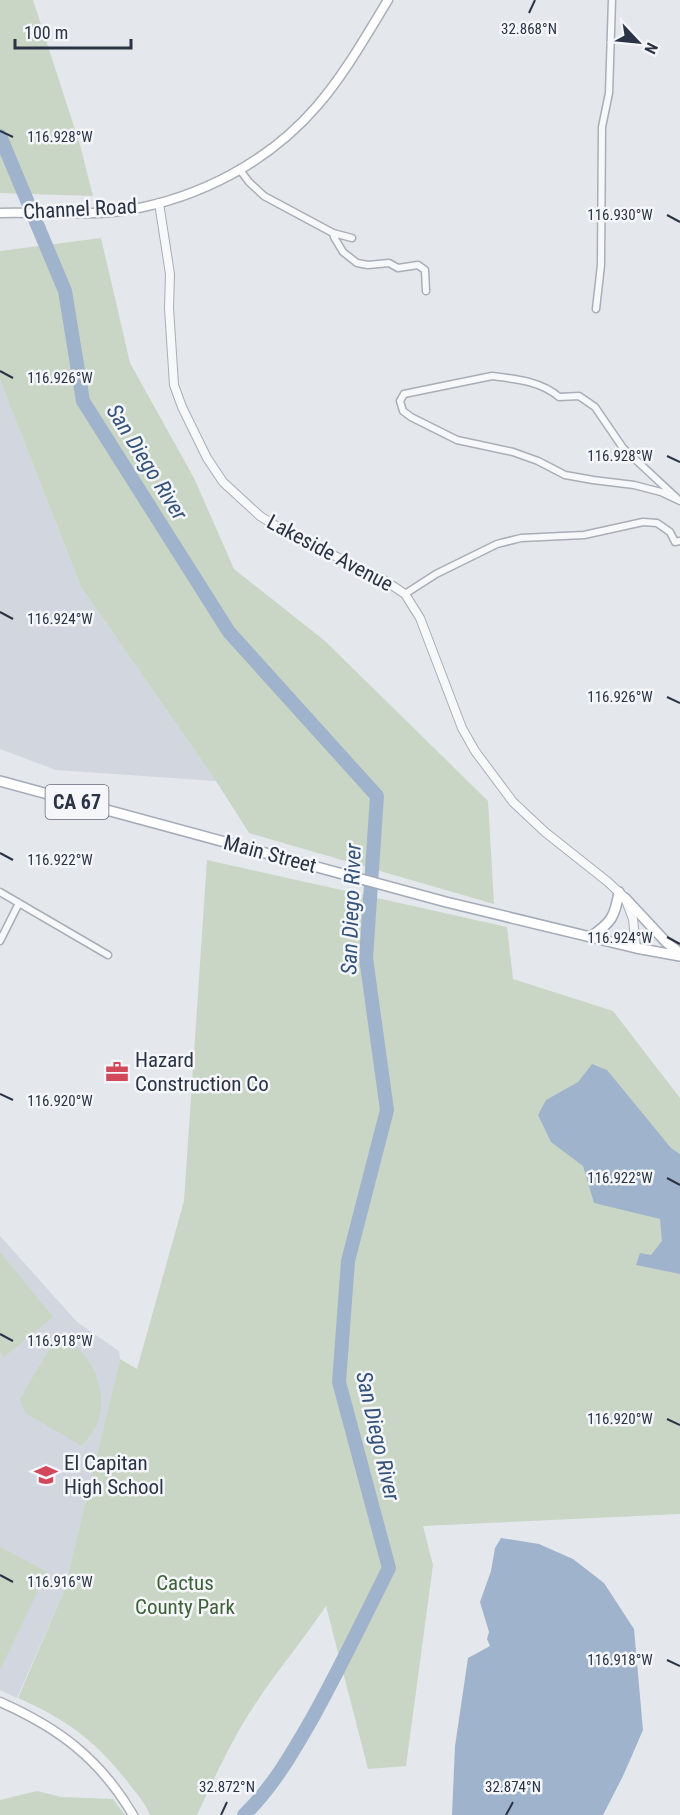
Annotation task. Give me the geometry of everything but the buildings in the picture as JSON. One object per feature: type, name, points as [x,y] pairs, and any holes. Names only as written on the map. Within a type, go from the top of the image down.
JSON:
[{"type":"main road","points":[[159,203],[222,181],[261,156],[299,125],[335,82],[388,0]]},
{"type":"main road","name":"Channel Road","points":[[0,213],[127,210],[159,203]]},
{"type":"main road","name":"Main Street","points":[[0,781],[514,919],[636,948],[680,954]]},
{"type":"main road","points":[[590,937],[607,926],[622,895],[680,954]]},
{"type":"main road","points":[[0,1702],[49,1726],[81,1750],[105,1774],[133,1815]]},
{"type":"street","points":[[596,309],[601,265],[602,127],[609,93],[612,0]]},
{"type":"street","points":[[240,170],[264,196],[333,233],[352,238]]},
{"type":"street","name":"Lakeside Avenue","points":[[159,203],[170,274],[169,308],[174,385],[207,458],[223,482],[260,516],[284,531],[384,580],[405,594],[420,618],[462,728],[489,772],[513,802],[544,832],[622,895]]},
{"type":"street","points":[[333,233],[343,252],[357,263],[368,265],[389,263],[398,268],[421,267],[425,270],[426,291]]},
{"type":"street","points":[[492,376],[539,384],[559,397],[579,396],[595,407],[624,448],[680,501],[661,492],[634,484],[565,475],[538,461],[513,452],[457,440],[411,417],[403,411],[400,401],[404,394],[492,376]]},
{"type":"street","points":[[405,594],[436,574],[498,544],[521,538],[584,535],[643,522],[657,523],[670,532],[675,542],[680,541]]},
{"type":"street","points":[[0,892],[108,955]]},
{"type":"street","points":[[622,895],[633,920],[636,948]]},
{"type":"street","points":[[0,941],[19,903]]},
{"type":"shaded area","points":[[0,380],[81,587],[216,781],[56,770],[0,749]]},
{"type":"shaded area","name":"El Capitan High School","points":[[0,1236],[77,1322],[119,1351],[120,1359],[64,1591],[17,1698],[0,1690]]},
{"type":"green space","points":[[0,0],[33,0],[80,145],[93,196],[0,193]]},
{"type":"green space","points":[[101,238],[130,363],[194,478],[234,569],[325,641],[488,801],[494,904],[249,833],[216,781],[81,587],[0,380],[0,251]]},
{"type":"green space","name":"Cactus County Park","points":[[207,860],[507,927],[513,979],[613,1011],[680,1098],[680,1514],[423,1526],[433,1565],[406,1766],[368,1769],[326,1606],[248,1715],[227,1752],[197,1815],[150,1815],[143,1801],[115,1766],[91,1742],[64,1722],[18,1698],[64,1591],[120,1359],[137,1369],[184,1201]]},
{"type":"green space","points":[[0,1252],[53,1317],[4,1357],[0,1352]]},
{"type":"green space","points":[[58,1334],[69,1341],[88,1360],[99,1383],[101,1409],[98,1422],[82,1446],[25,1413],[20,1399]]},
{"type":"green space","points":[[0,1547],[47,1572],[1,1668],[0,1667]]},
{"type":"green space","points":[[37,1791],[61,1797],[113,1799],[125,1815],[0,1815],[0,1800]]},
{"type":"water","points":[[592,1064],[607,1070],[671,1148],[680,1154],[680,1274],[636,1265],[640,1253],[651,1255],[662,1241],[660,1219],[594,1203],[583,1166],[551,1142],[538,1115],[546,1100],[578,1082]]},
{"type":"water","points":[[501,1538],[539,1544],[573,1559],[604,1583],[634,1629],[643,1730],[603,1815],[452,1815],[455,1746],[468,1658],[490,1646],[487,1639],[489,1632],[480,1602],[491,1571],[495,1548]]},
{"type":"waterway","name":"San Diego River","points":[[0,136],[65,291],[83,401],[229,632],[377,796],[366,958],[387,1110],[348,1261],[339,1382],[389,1568],[333,1680],[298,1743],[282,1769],[244,1815]]},
{"type":"place","name":"Hazard Construction Co","points":[[117,1072]]},
{"type":"place","name":"El Capitan High School","points":[[46,1475]]}]
